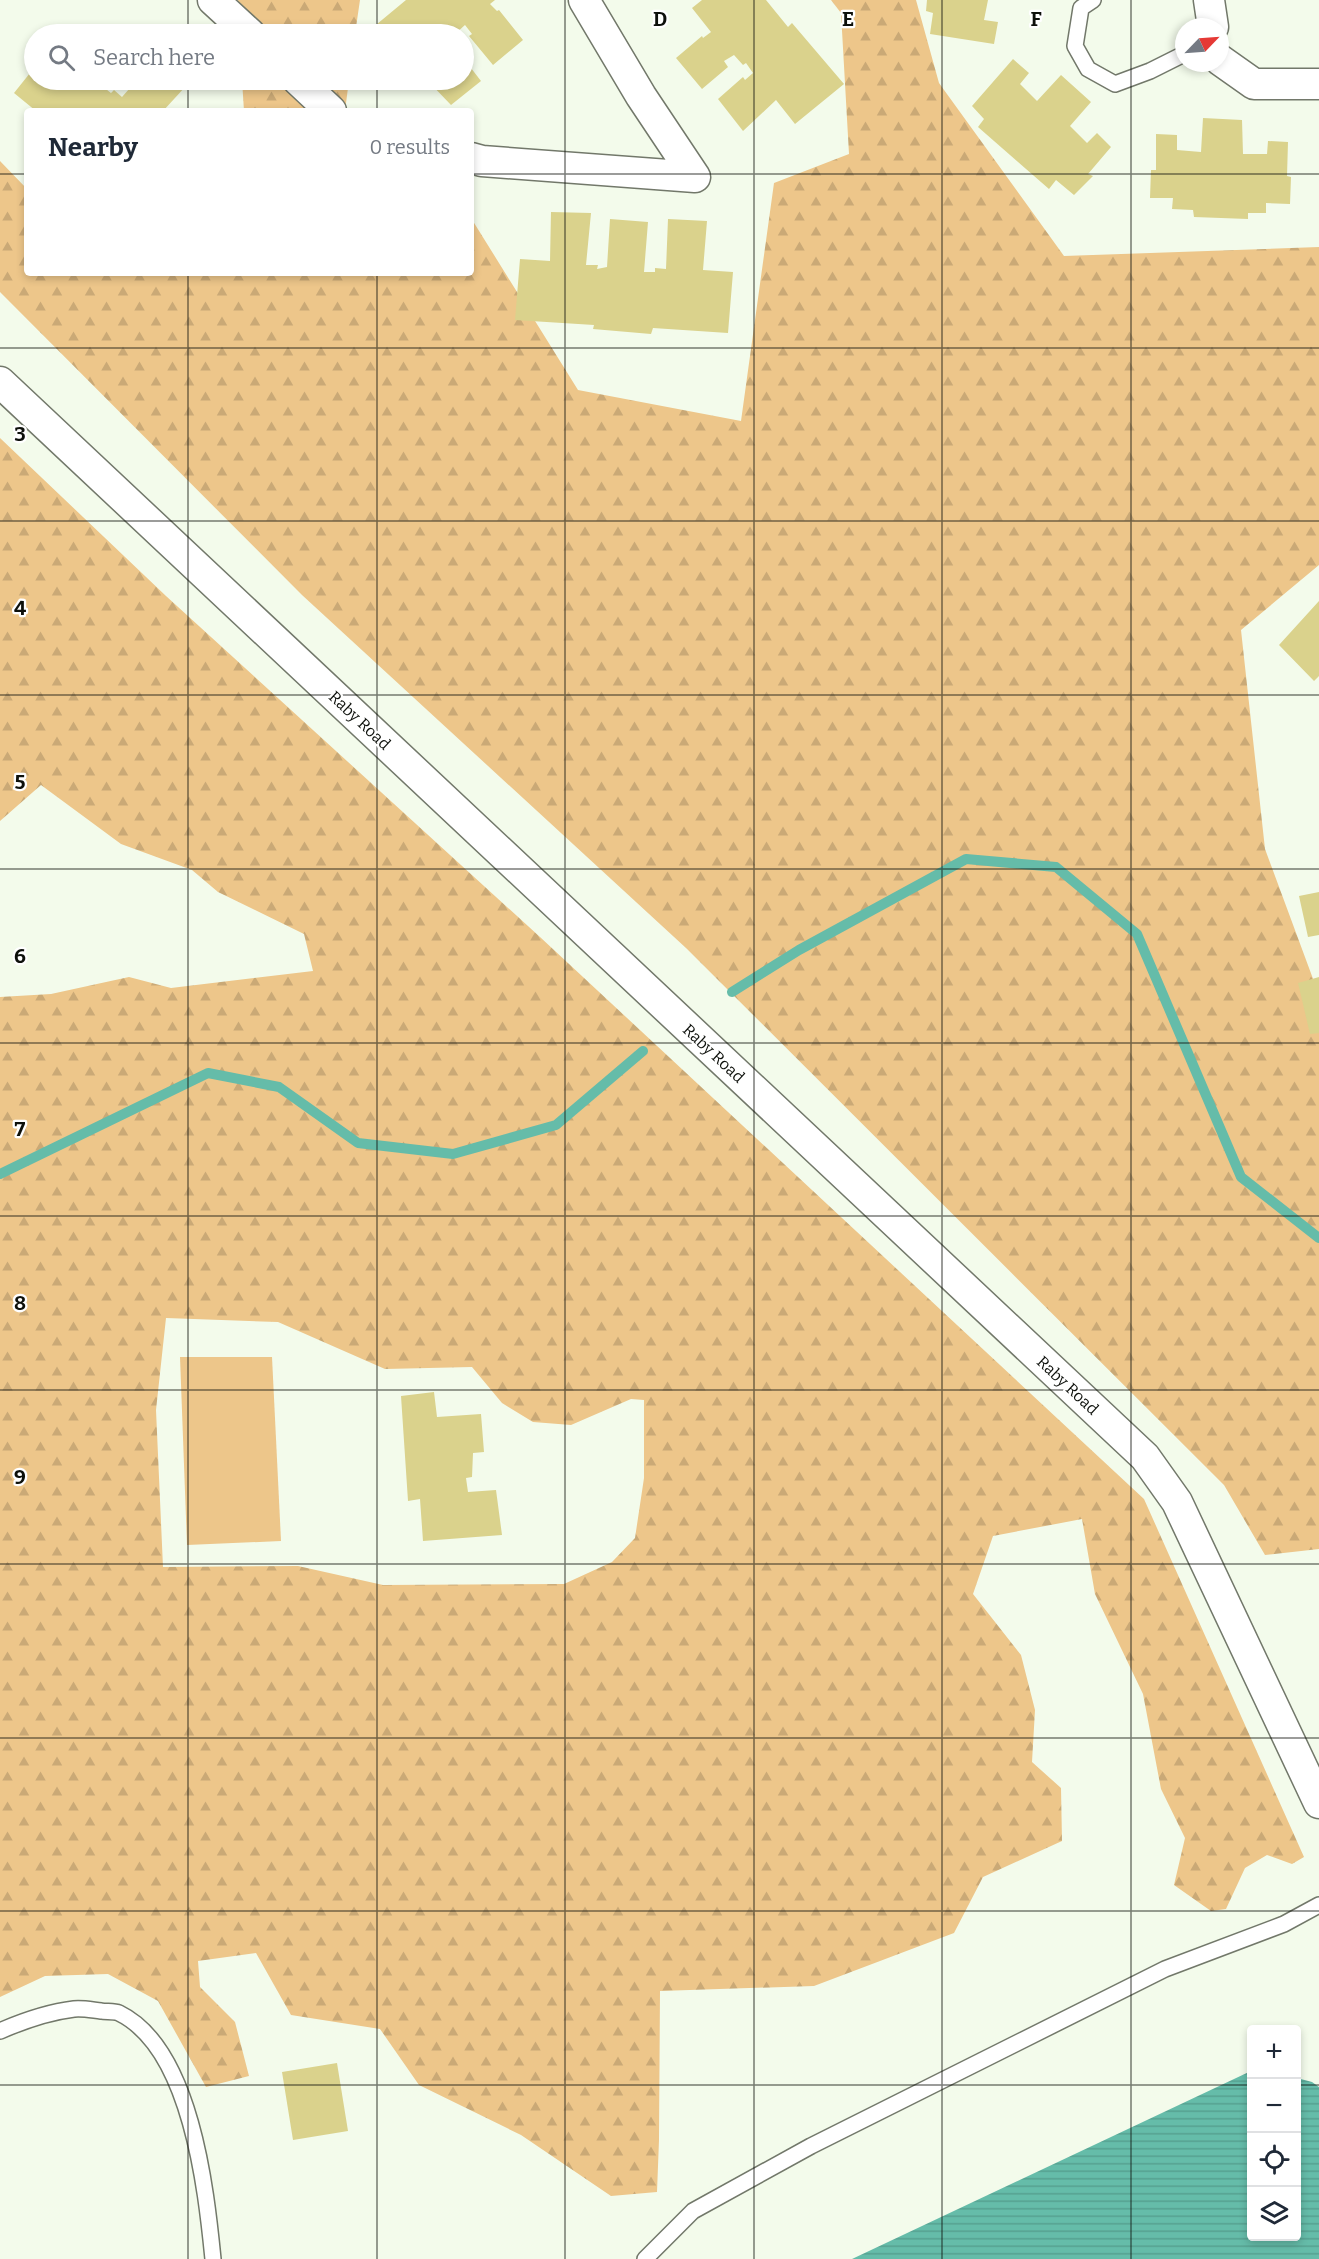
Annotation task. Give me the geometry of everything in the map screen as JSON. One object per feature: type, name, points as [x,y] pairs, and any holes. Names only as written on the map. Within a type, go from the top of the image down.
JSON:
[{"type":"street","points":[[213,0],[239,24]]},
{"type":"street","points":[[474,159],[695,177],[641,96],[584,0]]},
{"type":"street","points":[[1209,0],[1212,18]]},
{"type":"street","points":[[1229,66],[1254,84],[1319,84]]},
{"type":"street","points":[[309,90],[328,108]]},
{"type":"street","name":"Raby Road","points":[[0,382],[1145,1457],[1177,1502],[1319,1803]]},
{"type":"lane","points":[[1093,0],[1081,8],[1075,46],[1088,69],[1115,84],[1175,58]]},
{"type":"lane","points":[[645,2259],[693,2211],[811,2146],[1164,1969],[1284,1924],[1319,1905]]},
{"type":"lane","points":[[0,2031],[21,2021],[75,2009],[118,2013],[150,2036],[174,2076],[191,2126],[207,2194],[213,2259]]},
{"type":"green space","points":[[238,0],[360,0],[356,24],[239,24]]},
{"type":"green space","points":[[831,0],[916,0],[939,83],[1064,256],[1319,247],[1319,565],[1241,630],[1265,849],[1319,995],[1319,1549],[1265,1555],[1224,1485],[686,948],[302,595],[0,292],[0,161],[24,186],[24,276],[474,276],[474,223],[578,390],[741,421],[774,183],[849,154],[841,13]]},
{"type":"green space","points":[[243,90],[348,90],[345,108],[244,108]]},
{"type":"green space","points":[[0,438],[166,596],[540,937],[1144,1499],[1304,1857],[1292,1864],[1267,1855],[1245,1868],[1226,1909],[1211,1911],[1174,1885],[1185,1838],[1161,1789],[1143,1694],[1095,1594],[1082,1519],[993,1536],[973,1594],[1021,1655],[1035,1710],[1032,1762],[1061,1788],[1062,1841],[983,1877],[954,1933],[814,1986],[660,1991],[657,2192],[611,2196],[521,2135],[419,2085],[380,2029],[291,2015],[256,1953],[198,1961],[200,1987],[235,2022],[249,2076],[206,2087],[158,2001],[108,1974],[45,1976],[0,1997],[0,997],[51,994],[129,977],[171,988],[313,971],[304,934],[218,892],[192,870],[121,844],[41,785],[0,821]],"holes":[[[166,1318],[278,1322],[385,1369],[472,1367],[502,1403],[533,1422],[571,1425],[631,1399],[644,1400],[644,1478],[635,1538],[612,1562],[564,1584],[383,1585],[298,1566],[163,1567],[156,1410]]]},
{"type":"green space","points":[[180,1357],[272,1357],[281,1541],[187,1545]]},
{"type":"water","points":[[1247,2073],[1247,2241],[1301,2241],[1301,2079],[1319,2087],[1319,2259],[852,2259]]},
{"type":"building","points":[[406,0],[495,0],[490,4],[497,11],[499,10],[523,40],[493,65],[474,42],[474,24],[377,24]]},
{"type":"building","points":[[702,0],[766,0],[788,27],[792,23],[844,84],[795,124],[776,100],[743,131],[718,99],[743,77],[745,80],[753,73],[746,63],[743,65],[734,55],[724,61],[728,67],[702,89],[676,58],[702,36],[703,38],[711,32],[692,8]]},
{"type":"building","points":[[927,0],[988,0],[984,20],[998,22],[994,44],[930,34],[933,13],[926,11]]},
{"type":"building","points":[[1013,59],[1029,73],[1020,84],[1037,101],[1061,75],[1091,102],[1070,126],[1087,143],[1097,133],[1111,147],[1088,174],[1093,176],[1074,195],[1056,180],[1049,189],[978,127],[984,119],[972,106]]},
{"type":"building","points":[[474,72],[481,81],[474,87]]},
{"type":"building","points":[[24,80],[24,90],[107,90],[111,93],[114,90],[122,97],[128,90],[182,90],[166,108],[32,108],[14,93]]},
{"type":"building","points":[[437,90],[470,90],[451,105]]},
{"type":"building","points":[[1203,118],[1242,120],[1243,154],[1267,154],[1268,141],[1288,142],[1287,176],[1291,177],[1290,204],[1266,203],[1266,213],[1248,213],[1248,219],[1194,217],[1193,210],[1172,209],[1173,198],[1150,198],[1151,170],[1156,170],[1156,134],[1177,135],[1177,150],[1201,152]]},
{"type":"building","points":[[551,212],[591,213],[586,265],[598,265],[597,269],[607,267],[610,219],[648,222],[644,272],[655,272],[655,268],[666,269],[668,219],[707,221],[703,270],[733,272],[728,333],[653,328],[651,334],[593,329],[594,325],[515,320],[520,259],[550,261]]},
{"type":"building","points":[[1319,601],[1319,676],[1314,681],[1279,645]]},
{"type":"building","points":[[1319,892],[1319,935],[1308,937],[1299,896]]},
{"type":"building","points":[[1319,977],[1319,1033],[1310,1034],[1298,983]]},
{"type":"building","points":[[434,1392],[437,1417],[481,1414],[484,1452],[473,1453],[472,1477],[466,1478],[468,1492],[496,1490],[502,1535],[423,1541],[420,1499],[408,1501],[401,1396]]},
{"type":"building","points":[[337,2063],[348,2131],[293,2140],[282,2072]]},
{"type":"waterway","points":[[732,992],[799,950],[966,859],[1056,867],[1137,934],[1241,1177],[1319,1238]]},
{"type":"waterway","points":[[0,1174],[208,1073],[279,1087],[358,1143],[453,1154],[556,1125],[643,1051]]}]
